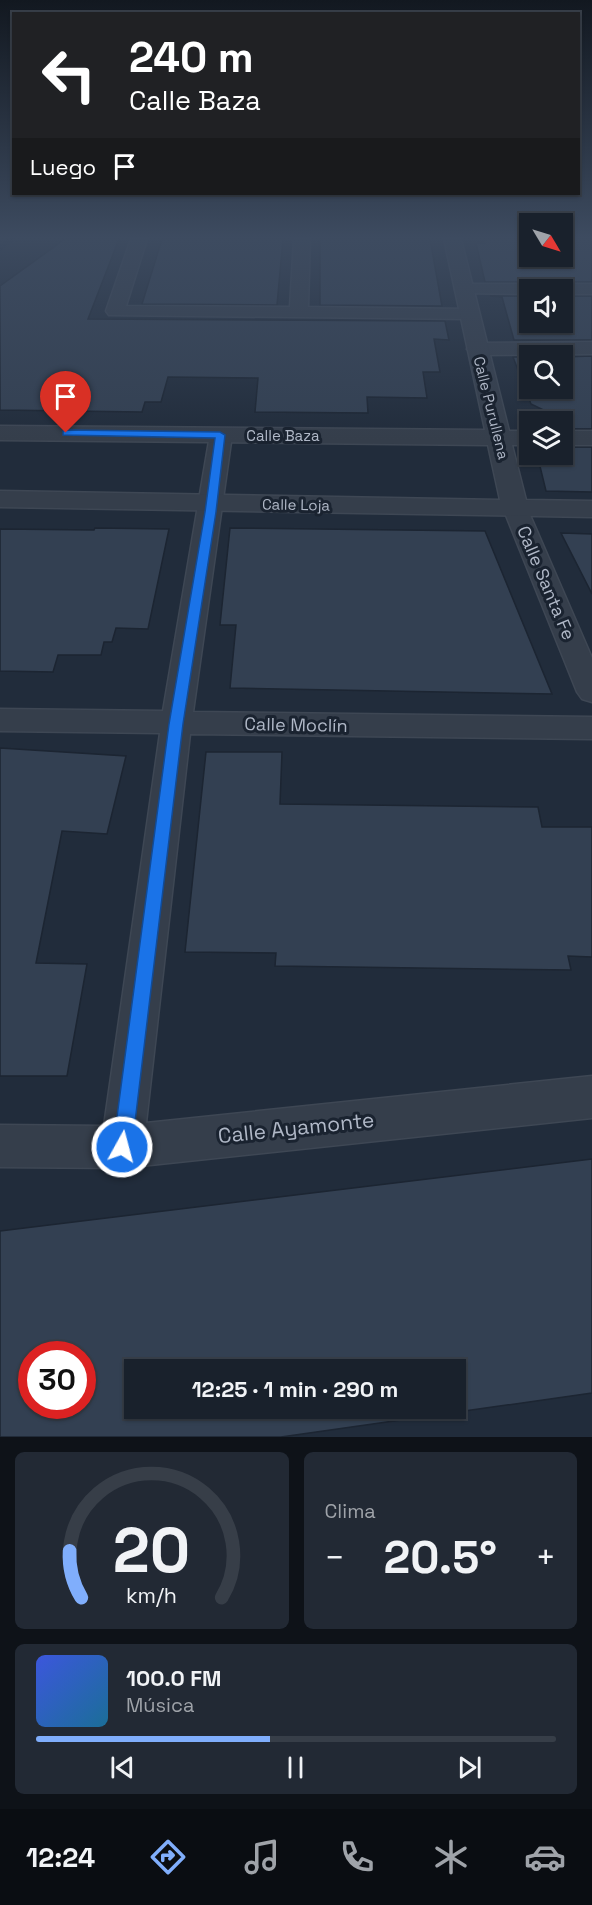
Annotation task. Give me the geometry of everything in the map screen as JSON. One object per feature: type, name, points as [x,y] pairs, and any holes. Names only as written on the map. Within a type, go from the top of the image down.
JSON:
[{"type":"street","points":[[117,306],[115,311],[468,314]]},
{"type":"street","points":[[299,306],[299,311]]},
{"type":"street","name":"Calle Purullena","points":[[467,306],[515,508]]},
{"type":"street","points":[[477,349],[592,348]]},
{"type":"street","name":"Calle Baza","points":[[0,433],[519,438]]},
{"type":"street","points":[[122,1147],[176,724],[212,503],[220,435]]},
{"type":"street","points":[[573,438],[592,438]]},
{"type":"street","name":"Calle Loja","points":[[0,500],[592,509]]},
{"type":"street","name":"Calle Santa Fe","points":[[515,508],[592,692]]},
{"type":"street","name":"Calle Moclín","points":[[0,720],[592,728]]},
{"type":"street","name":"Calle Ayamonte","points":[[0,1146],[122,1147],[592,1097]]},
{"type":"building","points":[[0,306],[93,306],[88,319],[445,321],[449,340],[434,339],[440,372],[423,372],[427,398],[367,397],[368,413],[255,412],[258,378],[168,377],[161,402],[145,402],[142,412],[0,410]]},
{"type":"building","points":[[505,306],[519,306],[519,333],[573,333],[573,306],[592,306],[592,340],[514,340]]},
{"type":"building","points":[[592,356],[592,429],[573,429],[573,411],[545,411],[531,404],[529,399],[573,399],[573,357]]},
{"type":"building","points":[[513,357],[519,357],[519,373]]},
{"type":"building","points":[[573,447],[592,447],[592,492],[546,491],[540,465],[573,465]]},
{"type":"building","points":[[95,528],[169,529],[148,629],[116,628],[112,642],[104,642],[101,655],[58,655],[53,672],[0,671],[0,529],[94,530]]},
{"type":"building","points":[[230,528],[485,531],[552,694],[230,688],[236,625],[220,625]]},
{"type":"building","points":[[561,533],[592,534],[592,594]]},
{"type":"building","points":[[0,748],[126,756],[107,834],[62,831],[36,963],[87,964],[67,1076],[0,1076]]},
{"type":"building","points":[[206,752],[282,752],[280,804],[538,807],[542,827],[592,827],[592,957],[568,956],[571,970],[275,966],[276,953],[185,952]]},
{"type":"building","points":[[592,1159],[592,1393],[466,1411],[466,1359],[124,1359],[124,1419],[408,1419],[281,1437],[0,1437],[0,1231]]},
{"type":"route","points":[[66,433],[220,435],[211,512],[176,724],[122,1147]]}]
